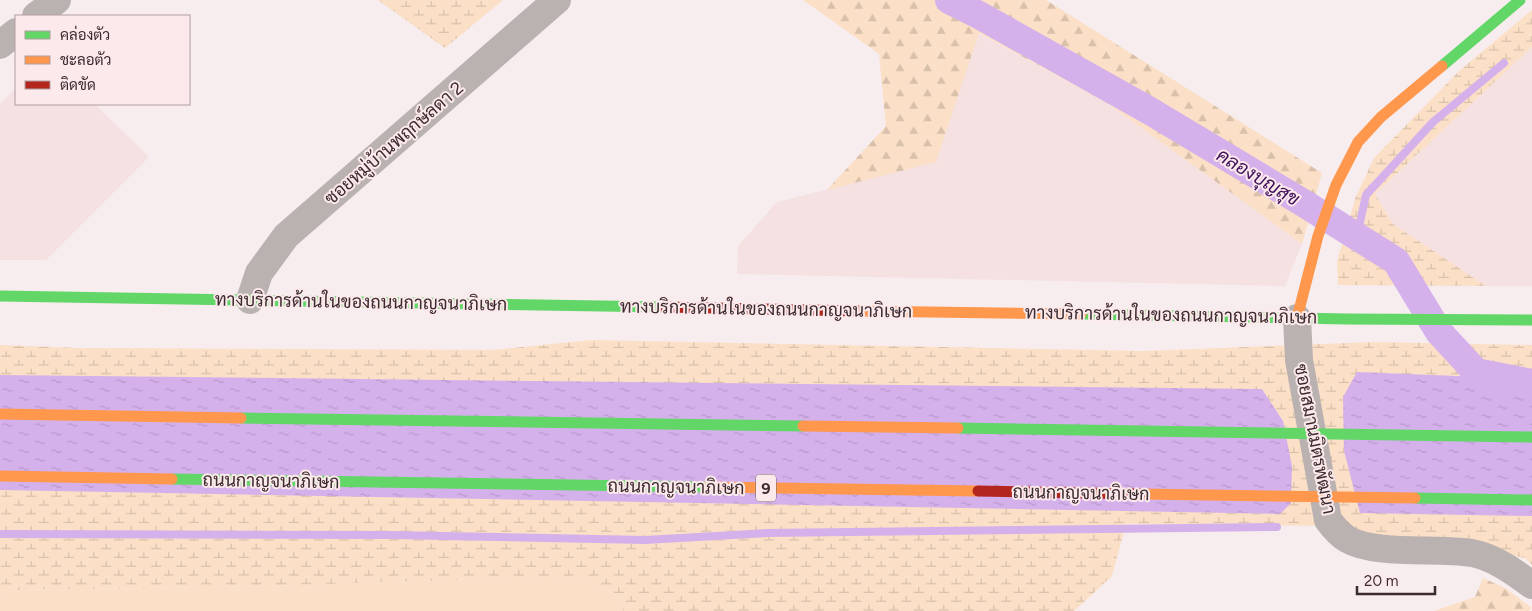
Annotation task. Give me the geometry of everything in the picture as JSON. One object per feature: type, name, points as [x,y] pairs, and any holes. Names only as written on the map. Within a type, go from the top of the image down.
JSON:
[{"type":"main road","points":[[1297,318],[1318,236],[1336,185],[1358,142],[1381,117],[1520,0]]},
{"type":"main road","name":"ทางบริการด้านในของถนนกาญจนาภิเษก","points":[[0,296],[1347,319],[1532,320]]},
{"type":"main road","points":[[0,414],[1532,437]]},
{"type":"main road","name":"ถนนกาญจนาภิเษก","points":[[0,476],[1532,500]]},
{"type":"street","points":[[37,15],[57,0]]},
{"type":"street","name":"ซอยหมู่บ้านพฤกษ์ลดา 2","points":[[250,300],[259,273],[286,236],[557,0]]},
{"type":"street","points":[[0,45],[15,33]]},
{"type":"street","name":"ซอยสมานมิตรพัฒนา","points":[[1297,318],[1300,360],[1328,520],[1336,530],[1348,540],[1364,545],[1393,549],[1473,553],[1506,566],[1532,585]]},
{"type":"shaded area","points":[[978,33],[1107,103],[1302,244],[1285,286],[737,274],[738,246],[777,202],[936,162]]},
{"type":"shaded area","points":[[1532,47],[1532,286],[1486,286],[1393,224],[1375,194]]},
{"type":"shaded area","points":[[15,89],[15,105],[96,105],[149,157],[46,260],[0,260],[0,104]]},
{"type":"green space","points":[[378,0],[503,0],[445,48]]},
{"type":"green space","points":[[803,0],[1046,0],[1322,173],[1302,244],[1107,103],[979,33],[936,162],[827,190],[886,126],[879,54]]},
{"type":"green space","points":[[1532,10],[1532,47],[1375,194],[1393,224],[1486,286],[1338,285],[1337,261],[1355,199],[1374,158],[1459,71]]},
{"type":"green space","points":[[591,340],[1143,351],[1373,342],[1532,345],[1532,565],[1525,558],[1473,548],[1387,543],[1350,526],[1126,524],[1112,576],[1074,611],[623,611],[617,594],[574,576],[268,586],[13,590],[0,597],[0,345],[78,348],[492,350]]},
{"type":"green space","points":[[574,576],[617,594],[623,611],[0,611],[0,597],[13,590],[268,586]]},
{"type":"green space","points":[[1483,578],[1505,588],[1532,608],[1529,611],[1434,611],[1475,597]]},
{"type":"water","points":[[1357,372],[1532,379],[1532,516],[1360,513],[1344,451],[1343,397]]},
{"type":"water","points":[[0,375],[1262,389],[1283,421],[1292,466],[1291,503],[1280,514],[0,490]]},
{"type":"waterway","name":"คลองบุญสุข","points":[[949,0],[1150,111],[1396,261],[1439,332],[1476,372],[1532,383]]},
{"type":"waterway","points":[[1357,236],[1366,195],[1433,122],[1504,63]]},
{"type":"waterway","points":[[0,534],[391,535],[645,540],[767,533],[1277,527]]},
{"type":"traffic: fast","points":[[1442,66],[1520,0]]},
{"type":"traffic: fast","points":[[0,296],[664,307]]},
{"type":"traffic: fast","points":[[1081,314],[1532,320]]},
{"type":"traffic: fast","points":[[241,418],[803,426]]},
{"type":"traffic: fast","points":[[958,428],[1532,437]]},
{"type":"traffic: fast","points":[[172,479],[708,487]]},
{"type":"traffic: fast","points":[[1415,498],[1532,500]]},
{"type":"traffic: slow","points":[[1297,318],[1318,236],[1336,185],[1358,142],[1381,117],[1442,66]]},
{"type":"traffic: slow","points":[[858,311],[1081,314]]},
{"type":"traffic: slow","points":[[0,414],[241,418]]},
{"type":"traffic: slow","points":[[803,426],[958,428]]},
{"type":"traffic: slow","points":[[0,476],[172,479]]},
{"type":"traffic: slow","points":[[708,487],[978,491]]},
{"type":"traffic: slow","points":[[1140,494],[1415,498]]},
{"type":"traffic: jam","points":[[664,307],[858,311]]},
{"type":"traffic: jam","points":[[978,491],[1140,494]]}]
